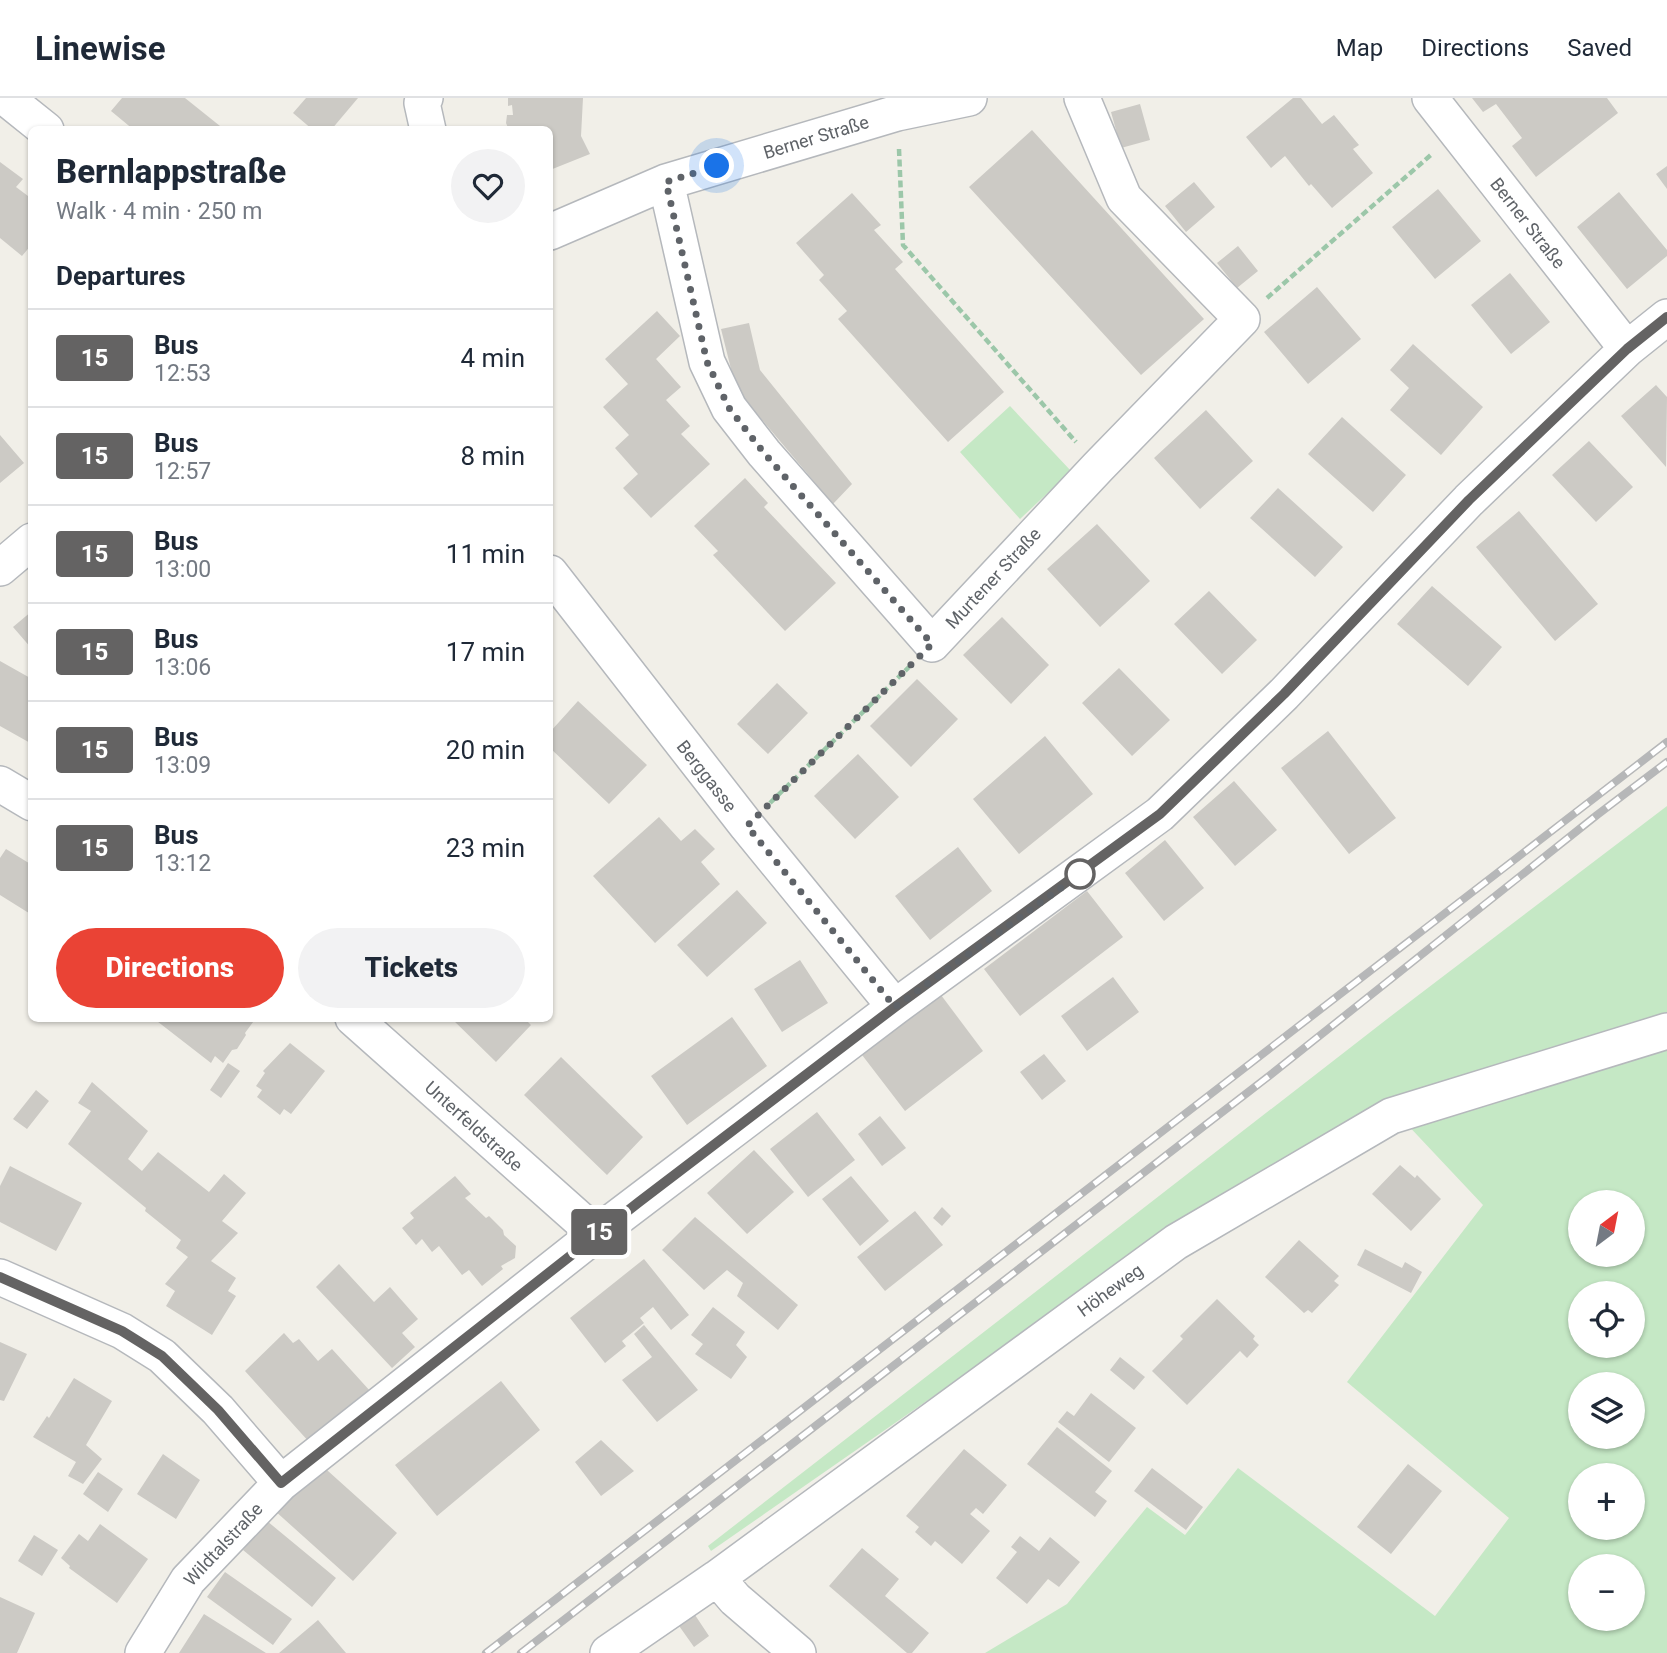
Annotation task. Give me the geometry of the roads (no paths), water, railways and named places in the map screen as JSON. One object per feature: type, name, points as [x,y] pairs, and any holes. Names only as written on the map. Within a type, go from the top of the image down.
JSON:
[{"type":"street","points":[[6,98],[41,126]]},
{"type":"street","points":[[425,98],[422,103],[427,126]]},
{"type":"street","name":"Berner Straße","points":[[553,231],[666,182],[897,113],[969,98]]},
{"type":"street","name":"Murtener Straße","points":[[666,182],[707,362],[729,408],[764,453],[932,644],[1242,319],[1124,198],[1082,98]]},
{"type":"street","name":"Berner Straße","points":[[1430,98],[1627,349]]},
{"type":"street","name":"Wildtalstraße","points":[[143,1653],[188,1580],[281,1483],[596,1234],[895,1007],[1160,814],[1284,694],[1469,500],[1627,349],[1667,317]]},
{"type":"street","points":[[0,568],[28,544]]},
{"type":"street","name":"Berggasse","points":[[553,577],[747,826],[895,1007]]},
{"type":"street","points":[[0,784],[28,801]]},
{"type":"street","name":"Unterfeldstraße","points":[[357,1022],[596,1234]]},
{"type":"street","name":"Höheweg","points":[[608,1653],[717,1578],[1176,1242],[1391,1116],[1667,1031]]},
{"type":"street","points":[[0,1277],[122,1331],[162,1356],[218,1410],[281,1483]]},
{"type":"street","points":[[717,1578],[735,1599],[798,1653]]},
{"type":"railway","points":[[486,1653],[1667,742]]},
{"type":"railway","points":[[521,1653],[1269,1076],[1667,762]]}]
